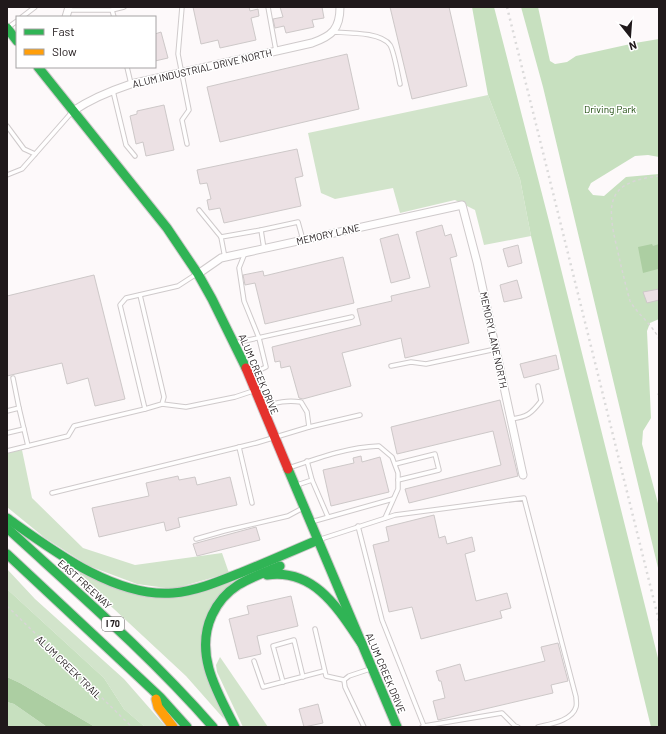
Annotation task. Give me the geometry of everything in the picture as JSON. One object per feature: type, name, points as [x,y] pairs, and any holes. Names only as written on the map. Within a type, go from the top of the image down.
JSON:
[{"type":"main road","points":[[7,28],[14,39]]},
{"type":"main road","name":"ALUM CREEK DRIVE","points":[[39,68],[167,228],[198,274],[234,343],[397,727]]},
{"type":"main road","points":[[7,518],[58,554],[103,579],[134,589],[161,593],[191,590],[209,585],[318,540]]},
{"type":"main road","name":"EAST FREEWAY","points":[[7,528],[150,658],[174,682],[213,727]]},
{"type":"main road","points":[[235,727],[211,678],[205,654],[204,643],[210,619],[221,600],[239,585],[312,552],[318,540]]},
{"type":"main road","name":"I 70","points":[[7,554],[154,692],[187,727]]},
{"type":"main road","points":[[249,580],[271,574],[282,574],[300,579],[318,588],[327,596],[339,611],[362,644]]},
{"type":"main road","points":[[154,692],[158,707],[173,727]]},
{"type":"street","points":[[333,32],[340,18],[340,7]]},
{"type":"street","name":"ALUM INDUSTRIAL DRIVE NORTH","points":[[73,111],[89,101],[131,84],[318,41],[333,32]]},
{"type":"street","name":"MEMORY LANE","points":[[198,274],[221,258],[462,205]]},
{"type":"street","name":"MEMORY LANE NORTH","points":[[462,205],[477,262],[523,475]]},
{"type":"lane","points":[[23,16],[36,7]]},
{"type":"lane","points":[[67,11],[91,9],[112,10],[124,7]]},
{"type":"lane","points":[[182,7],[178,54],[189,110],[182,120],[187,144]]},
{"type":"lane","points":[[268,7],[276,51]]},
{"type":"lane","points":[[112,10],[114,16]]},
{"type":"lane","points":[[7,28],[16,22]]},
{"type":"lane","points":[[333,32],[373,35],[386,40],[391,46],[400,84]]},
{"type":"lane","points":[[127,68],[131,84]]},
{"type":"lane","points":[[113,90],[126,145],[135,156]]},
{"type":"lane","points":[[7,175],[22,169],[73,111]]},
{"type":"lane","points":[[7,126],[24,149],[35,154]]},
{"type":"lane","points":[[199,210],[221,237],[225,258]]},
{"type":"lane","points":[[221,237],[298,222],[303,240]]},
{"type":"lane","points":[[261,230],[264,249]]},
{"type":"lane","points":[[245,253],[239,268],[244,301],[259,338],[266,367],[248,376]]},
{"type":"lane","points":[[145,409],[120,304],[126,298],[178,286],[198,274]]},
{"type":"lane","points":[[140,295],[164,397],[162,404]]},
{"type":"lane","points":[[234,343],[352,317]]},
{"type":"lane","points":[[391,366],[411,362],[426,364],[496,349]]},
{"type":"lane","points":[[13,378],[28,446]]},
{"type":"lane","points":[[510,419],[522,418],[533,412],[540,401],[538,386]]},
{"type":"lane","points":[[7,451],[68,436],[74,426],[162,404],[186,407],[235,397],[254,390]]},
{"type":"lane","points":[[262,408],[280,402],[301,402],[307,412],[309,428]]},
{"type":"lane","points":[[7,411],[20,408]]},
{"type":"lane","points":[[52,493],[239,448],[360,415]]},
{"type":"lane","points":[[7,433],[24,429]]},
{"type":"lane","points":[[287,469],[366,446],[379,446],[392,457],[398,473],[398,489],[385,518]]},
{"type":"lane","points":[[239,448],[252,503]]},
{"type":"lane","points":[[395,464],[435,454],[439,470],[398,480]]},
{"type":"lane","points":[[308,462],[312,480],[328,517]]},
{"type":"lane","points":[[294,486],[312,480]]},
{"type":"lane","points":[[318,540],[395,515],[524,498],[576,697],[576,707],[570,715],[559,721],[538,727]]},
{"type":"lane","points":[[310,522],[393,500]]},
{"type":"lane","points":[[196,539],[288,516],[304,507]]},
{"type":"lane","points":[[358,526],[382,620],[423,727],[502,713],[515,726],[518,727]]},
{"type":"lane","points":[[315,629],[326,676],[344,680]]},
{"type":"lane","points":[[283,682],[273,646],[294,640],[303,677]]},
{"type":"lane","points":[[254,661],[263,686],[324,671]]},
{"type":"lane","points":[[344,680],[349,676],[372,668]]},
{"type":"lane","points":[[344,680],[345,687],[364,727]]},
{"type":"path","points":[[659,176],[641,178],[625,184],[615,197],[610,213],[630,301],[634,309],[648,323],[659,339]]},
{"type":"path","name":"ALUM CREEK TRAIL","points":[[7,606],[132,727]]},
{"type":"shaded area","points":[[488,95],[520,179],[531,236],[484,245],[475,210],[455,200],[400,213],[393,188],[335,199],[321,193],[308,133]]},
{"type":"shaded area","points":[[652,244],[653,246],[659,244],[659,268],[643,273],[638,247]]},
{"type":"shaded area","points":[[22,450],[32,498],[83,548],[135,565],[222,553],[229,573],[173,589],[137,584],[89,566],[45,538],[7,507],[7,452]]},
{"type":"shaded area","points":[[7,569],[35,599],[124,679],[166,727],[145,727],[124,709],[104,678],[7,589]]},
{"type":"shaded area","points":[[73,569],[141,595],[232,582],[202,631],[224,719],[186,676],[72,570]]},
{"type":"shaded area","points":[[220,657],[268,727],[243,727],[217,672],[216,665]]},
{"type":"shaded area","points":[[7,677],[20,683],[95,727],[47,727],[14,704],[7,702]]},
{"type":"green space","points":[[472,7],[494,7],[659,662],[659,727],[651,727],[531,236],[520,179],[488,95]]},
{"type":"green space","name":"Driving Park","points":[[521,7],[538,7],[550,61],[555,64],[567,62],[576,56],[659,39],[659,157],[648,155],[635,156],[591,183],[588,189],[593,195],[604,196],[626,177],[659,174],[659,319],[650,323],[647,331],[651,418],[643,431],[642,444],[659,507],[659,572],[543,87]]},
{"type":"green space","points":[[7,589],[104,678],[124,709],[145,727],[95,727],[20,683],[7,677]]},
{"type":"green space","points":[[7,702],[14,704],[47,727],[7,727]]},
{"type":"building","points":[[193,7],[249,7],[250,11],[258,9],[259,16],[251,18],[256,40],[220,48],[218,40],[201,44]]},
{"type":"building","points":[[280,7],[322,7],[324,18],[312,20],[314,27],[286,33],[284,26],[275,28],[273,19],[283,17]]},
{"type":"building","points":[[390,7],[449,7],[467,86],[412,99]]},
{"type":"building","points":[[161,32],[168,58],[156,61],[156,34]]},
{"type":"building","points":[[347,54],[359,109],[220,142],[207,87]]},
{"type":"building","points":[[164,105],[174,150],[146,156],[143,142],[136,144],[130,116],[137,114],[137,111]]},
{"type":"building","points":[[297,149],[303,176],[295,178],[301,206],[224,223],[220,208],[209,210],[207,200],[211,199],[207,183],[200,184],[197,170]]},
{"type":"building","points":[[442,225],[445,236],[451,234],[457,256],[450,258],[469,343],[405,358],[401,338],[342,353],[351,386],[303,399],[299,398],[290,366],[281,368],[280,361],[275,362],[272,347],[361,325],[357,309],[392,301],[391,296],[430,287],[416,232]]},
{"type":"building","points":[[398,234],[410,278],[391,283],[380,239]]},
{"type":"building","points":[[518,245],[522,263],[508,267],[503,249]]},
{"type":"building","points":[[343,257],[354,303],[265,324],[255,283],[245,285],[243,275],[263,271],[264,276]]},
{"type":"building","points":[[94,275],[125,399],[95,406],[88,378],[67,384],[62,363],[7,376],[7,296]]},
{"type":"building","points":[[517,280],[522,298],[504,302],[500,285]]},
{"type":"building","points":[[659,289],[659,300],[647,303],[643,292]]},
{"type":"building","points":[[556,355],[559,369],[524,378],[520,364]]},
{"type":"building","points":[[500,400],[518,476],[409,503],[405,489],[501,465],[493,431],[397,454],[391,427]]},
{"type":"building","points":[[361,456],[362,462],[380,457],[389,492],[331,506],[323,470],[354,463],[353,458]]},
{"type":"building","points":[[178,476],[179,480],[195,477],[197,485],[230,477],[237,505],[178,518],[180,527],[166,531],[164,522],[99,537],[92,508],[149,496],[146,483]]},
{"type":"building","points":[[434,515],[439,538],[445,536],[447,544],[472,537],[475,551],[465,554],[476,601],[507,593],[511,608],[500,611],[502,618],[421,639],[412,607],[389,612],[373,545],[389,541],[386,527]]},
{"type":"building","points":[[256,527],[260,540],[197,556],[193,544]]},
{"type":"building","points":[[291,596],[298,626],[257,636],[261,654],[239,659],[229,619],[249,614],[247,606]]},
{"type":"building","points":[[558,643],[568,681],[551,685],[553,693],[438,720],[433,701],[445,698],[441,681],[439,681],[436,671],[460,664],[465,681],[545,661],[541,647]]},
{"type":"building","points":[[318,704],[323,723],[304,727],[299,709]]},
{"type":"railway","points":[[507,7],[659,621]]},
{"type":"traffic: fast","points":[[7,28],[16,40]]},
{"type":"traffic: fast","points":[[39,68],[167,228],[198,274],[246,368]]},
{"type":"traffic: fast","points":[[288,469],[397,727]]},
{"type":"traffic: fast","points":[[7,518],[44,544],[85,569],[107,580],[129,588],[151,593],[173,593],[201,588],[318,540]]},
{"type":"traffic: fast","points":[[7,528],[139,650],[189,700],[213,727]]},
{"type":"traffic: fast","points":[[7,554],[160,697],[187,727]]},
{"type":"traffic: fast","points":[[235,727],[221,700],[210,672],[205,644],[207,630],[214,610],[230,591],[238,585],[280,566]]},
{"type":"traffic: fast","points":[[267,575],[284,575],[299,578],[312,585],[324,594],[334,605],[362,644]]},
{"type":"traffic: slow","points":[[156,699],[158,707],[173,727]]},
{"type":"traffic: jam","points":[[246,368],[288,469]]}]
